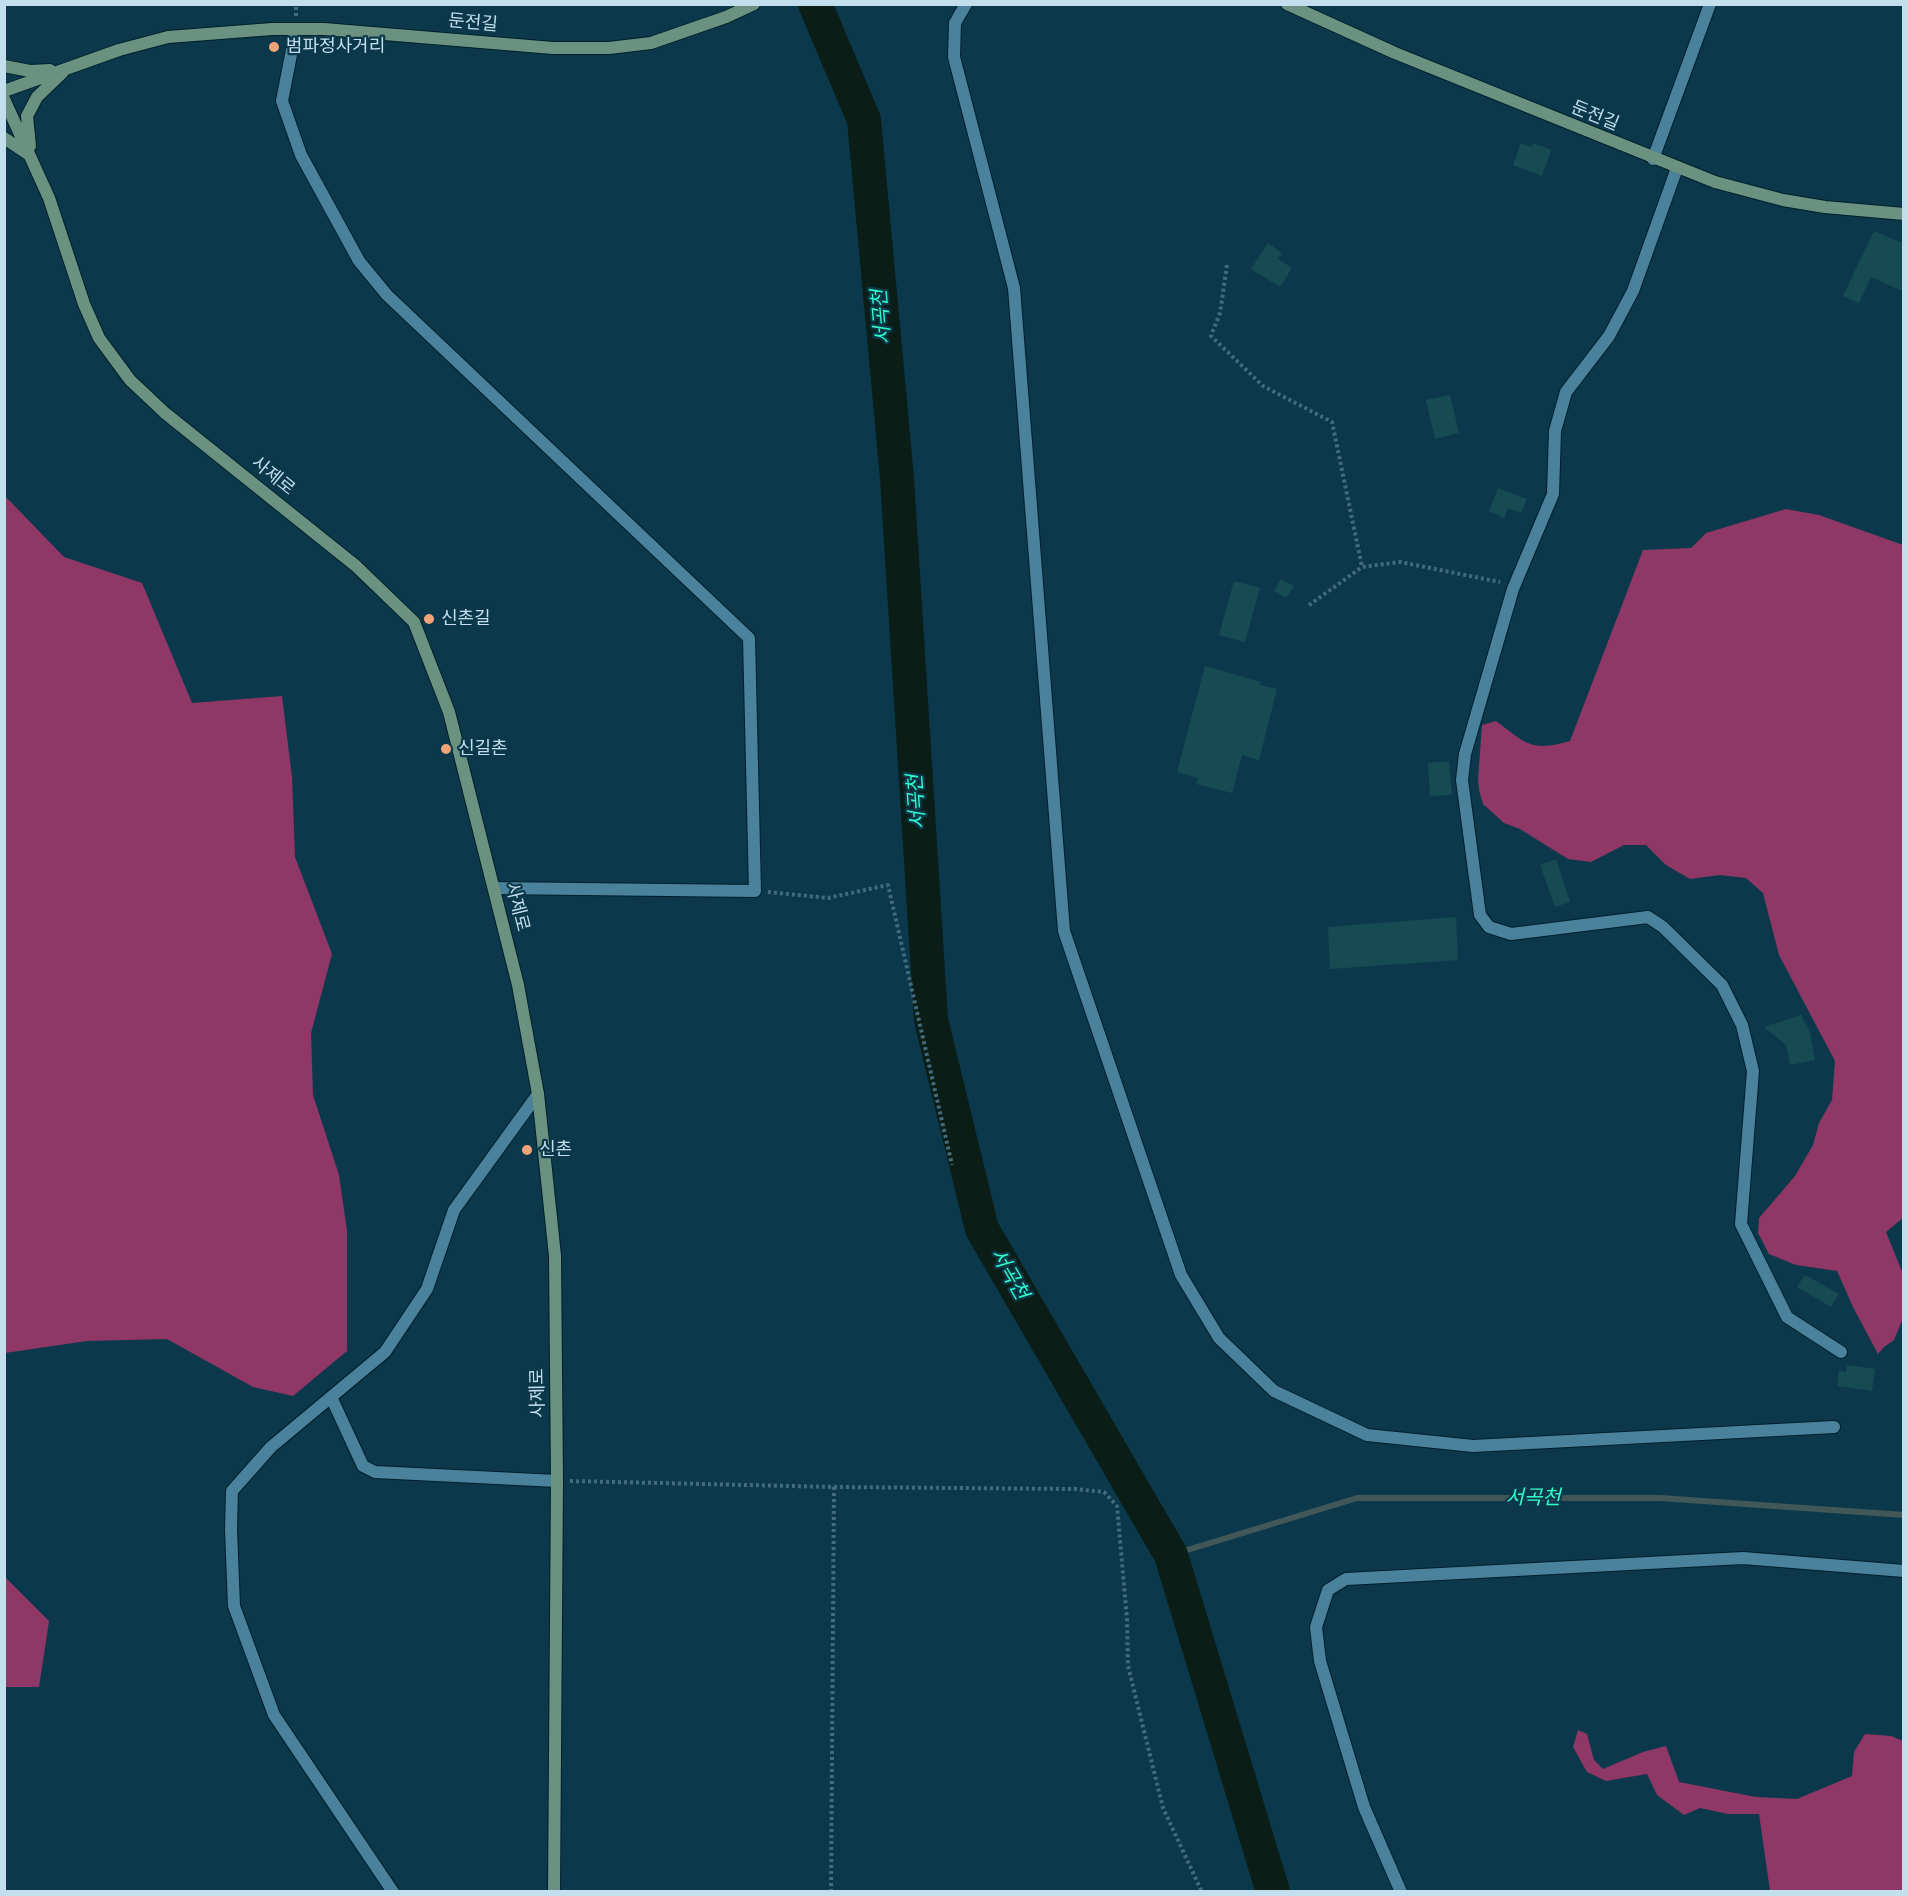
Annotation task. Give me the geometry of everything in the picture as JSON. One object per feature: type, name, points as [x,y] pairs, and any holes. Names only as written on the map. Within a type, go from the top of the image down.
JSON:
[{"type":"street","name":"둔전길","points":[[4,91],[168,37],[296,29],[379,33],[552,48],[609,48],[651,43],[754,4]]},
{"type":"street","points":[[966,4],[955,23],[954,57],[1014,288],[1064,931],[1181,1275],[1219,1338],[1274,1391],[1366,1435],[1473,1446],[1834,1427]]},
{"type":"street","name":"둔전길","points":[[1287,4],[1395,53],[1653,159],[1737,189],[1825,207],[1904,214]]},
{"type":"street","points":[[1653,159],[1710,4]]},
{"type":"street","points":[[296,29],[282,102],[301,155],[358,261],[387,296],[749,638],[755,891],[494,888]]},
{"type":"street","points":[[4,66],[30,71],[66,69]]},
{"type":"street","points":[[31,156],[27,116],[37,97],[66,69]]},
{"type":"street","name":"사제로","points":[[4,99],[49,198],[84,304],[99,338],[130,380],[165,413],[356,566],[414,622],[449,712],[518,985],[538,1094],[555,1256],[557,1481],[554,1892]]},
{"type":"street","points":[[4,138],[31,156]]},
{"type":"street","points":[[1677,168],[1633,291],[1609,336],[1566,392],[1555,431],[1553,494],[1515,585],[1465,754],[1462,780],[1480,915],[1489,927],[1510,934],[1648,917],[1663,927],[1722,985],[1742,1025],[1753,1071],[1741,1224],[1787,1317],[1841,1352]]},
{"type":"street","points":[[393,1892],[274,1715],[234,1606],[232,1491],[272,1447],[385,1352],[427,1289],[454,1210],[538,1094]]},
{"type":"street","points":[[331,1397],[363,1466],[375,1472],[557,1481]]},
{"type":"street","points":[[1401,1892],[1364,1807],[1320,1661],[1316,1627],[1328,1590],[1346,1579],[1743,1558],[1904,1571]]},
{"type":"path","points":[[1227,265],[1220,313],[1211,336],[1263,386],[1332,422],[1362,567]]},
{"type":"path","points":[[1309,605],[1362,567],[1400,562],[1515,585]]},
{"type":"path","points":[[755,891],[828,898],[888,885],[952,1165]]},
{"type":"path","points":[[557,1481],[1104,1492],[1117,1506],[1127,1618],[1128,1666],[1163,1808],[1202,1892]]},
{"type":"path","points":[[831,1892],[834,1487]]},
{"type":"shaded area","points":[[5,496],[64,557],[142,583],[192,703],[282,696],[292,777],[295,857],[332,954],[311,1033],[313,1095],[339,1175],[347,1231],[347,1351],[293,1396],[253,1387],[167,1339],[87,1341],[5,1353]]},
{"type":"shaded area","points":[[1786,509],[1819,515],[1903,545],[1904,1217],[1886,1232],[1903,1274],[1903,1318],[1894,1340],[1878,1354],[1837,1271],[1796,1265],[1769,1254],[1758,1233],[1759,1218],[1795,1176],[1813,1145],[1819,1123],[1832,1100],[1835,1061],[1779,955],[1763,893],[1746,878],[1720,875],[1690,879],[1666,865],[1646,845],[1624,845],[1591,862],[1568,859],[1520,829],[1504,823],[1483,804],[1479,790],[1482,725],[1496,721],[1522,740],[1537,746],[1570,741],[1643,550],[1691,548],[1706,533]]},
{"type":"shaded area","points":[[4,1576],[49,1621],[39,1687],[5,1687]]},
{"type":"shaded area","points":[[1578,1730],[1587,1734],[1594,1760],[1603,1769],[1643,1752],[1666,1746],[1679,1782],[1756,1797],[1797,1799],[1852,1776],[1854,1752],[1865,1734],[1891,1736],[1903,1741],[1903,1891],[1770,1891],[1759,1814],[1728,1814],[1700,1808],[1684,1815],[1657,1795],[1647,1774],[1606,1781],[1587,1772],[1573,1747]]},
{"type":"building","points":[[1521,143],[1532,147],[1533,143],[1551,150],[1542,176],[1513,165]]},
{"type":"building","points":[[1874,231],[1904,244],[1904,292],[1871,277],[1859,303],[1843,296]]},
{"type":"building","points":[[1268,243],[1282,253],[1278,259],[1292,268],[1280,287],[1251,269]]},
{"type":"building","points":[[1450,395],[1459,433],[1435,439],[1426,400]]},
{"type":"building","points":[[1498,488],[1527,499],[1521,513],[1508,508],[1504,518],[1489,511]]},
{"type":"building","points":[[1281,579],[1294,586],[1286,598],[1274,591]]},
{"type":"building","points":[[1234,581],[1260,588],[1245,642],[1219,635]]},
{"type":"building","points":[[1205,666],[1277,689],[1259,760],[1242,755],[1232,793],[1196,784],[1198,778],[1177,772]]},
{"type":"building","points":[[1449,761],[1452,795],[1430,796],[1428,763]]},
{"type":"building","points":[[1556,859],[1570,902],[1555,907],[1540,865]]},
{"type":"building","points":[[1456,917],[1458,960],[1330,969],[1328,927]]},
{"type":"building","points":[[1801,1015],[1810,1032],[1815,1060],[1790,1065],[1786,1045],[1764,1027]]},
{"type":"building","points":[[1805,1275],[1839,1294],[1831,1307],[1797,1287]]},
{"type":"building","points":[[1847,1365],[1875,1369],[1872,1391],[1837,1386],[1839,1371],[1846,1372]]},
{"type":"waterway","name":"서곡천","points":[[815,4],[864,120],[897,478],[931,1020],[982,1229],[1171,1555],[1273,1892]]},
{"type":"waterway","name":"서곡천","points":[[1171,1555],[1357,1498],[1660,1498],[1904,1515]]},
{"type":"place","name":"범파정사거리","points":[[274,47]]},
{"type":"place","name":"신촌길","points":[[429,619]]},
{"type":"place","name":"신길촌","points":[[446,749]]},
{"type":"place","name":"신촌","points":[[527,1150]]}]
